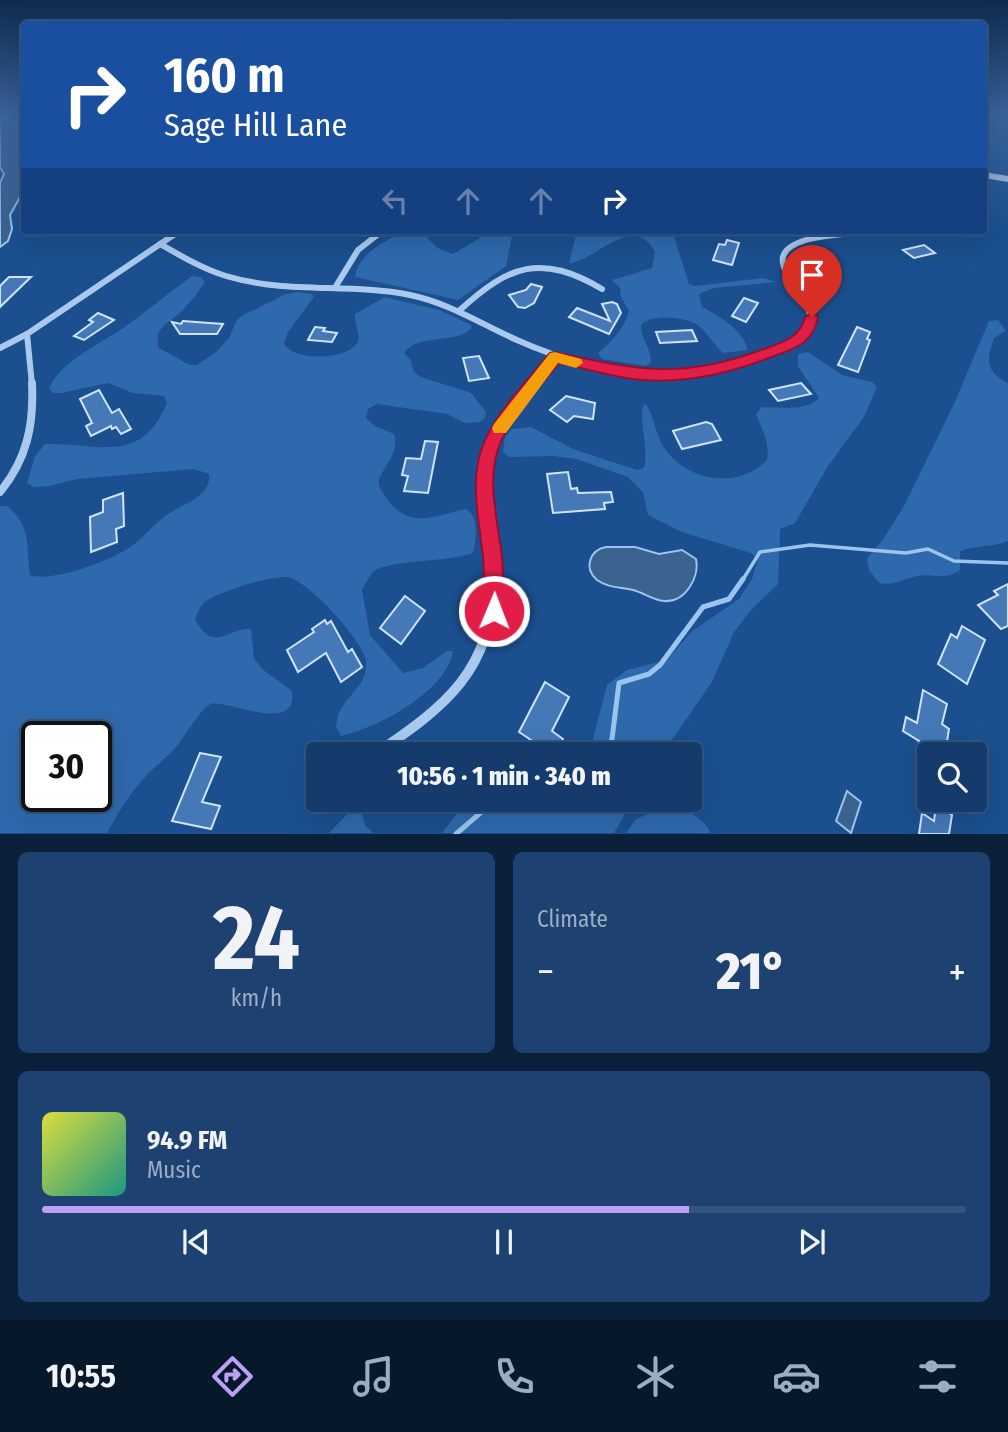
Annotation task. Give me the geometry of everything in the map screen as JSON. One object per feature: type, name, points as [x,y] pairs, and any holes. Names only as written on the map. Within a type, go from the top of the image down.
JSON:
[{"type":"main road","points":[[987,176],[1008,179]]},
{"type":"street","points":[[0,348],[27,334],[174,235]]},
{"type":"street","points":[[336,286],[358,250],[378,235]]},
{"type":"street","points":[[160,244],[209,270],[239,280],[284,285],[336,286],[413,295],[460,310],[555,357],[617,372],[674,375],[715,370],[777,351],[805,335],[812,321],[806,300],[783,270],[783,258],[788,250],[806,240],[847,235]]},
{"type":"street","points":[[460,310],[494,280],[517,270],[537,268],[566,272],[582,277],[602,289]]},
{"type":"street","points":[[0,492],[20,465],[32,429],[27,334]]},
{"type":"street","points":[[391,742],[442,703],[471,669],[484,648],[490,629],[494,596],[484,487],[486,462],[493,441],[506,419],[555,357]]},
{"type":"shaded area","points":[[0,156],[21,156],[21,195],[10,215],[12,229],[8,241],[0,247],[0,183],[4,174],[0,167]]},
{"type":"shaded area","points":[[399,235],[424,235],[438,248],[453,254],[481,235],[512,235],[506,266],[458,300],[355,277],[362,261],[382,243]]},
{"type":"shaded area","points":[[576,235],[674,235],[689,284],[695,286],[763,278],[776,282],[714,288],[699,294],[702,307],[736,330],[746,343],[747,350],[723,353],[695,324],[679,319],[653,319],[641,325],[651,357],[651,362],[646,366],[602,359],[598,353],[621,329],[629,311],[620,295],[621,289],[612,280],[652,268],[655,252],[646,241],[636,236],[625,237],[579,261],[569,263]]},
{"type":"shaded area","points":[[192,276],[201,277],[205,282],[184,309],[164,325],[158,334],[159,348],[190,365],[197,365],[216,352],[229,338],[237,320],[243,315],[286,294],[298,292],[312,294],[314,297],[288,332],[284,344],[299,354],[335,355],[354,347],[358,341],[355,314],[385,297],[439,310],[471,325],[471,329],[464,334],[417,343],[404,353],[410,359],[414,372],[421,377],[471,393],[486,412],[485,418],[480,422],[465,423],[447,414],[377,404],[368,409],[366,418],[375,426],[394,434],[395,446],[379,482],[382,492],[396,509],[414,518],[423,518],[466,509],[473,517],[476,529],[473,553],[382,567],[374,571],[362,590],[370,635],[403,673],[423,668],[447,651],[453,651],[448,666],[438,680],[409,706],[373,725],[341,736],[336,727],[338,714],[361,683],[366,669],[363,652],[356,640],[320,599],[296,580],[279,577],[222,593],[204,603],[195,619],[202,630],[215,637],[251,629],[254,658],[262,669],[292,691],[291,704],[284,711],[273,714],[219,704],[207,706],[177,746],[135,789],[107,833],[0,833],[0,506],[7,506],[21,521],[28,546],[30,575],[53,576],[82,569],[123,552],[165,516],[194,499],[206,489],[209,482],[209,474],[194,469],[77,479],[50,486],[34,487],[27,483],[35,456],[45,444],[116,447],[131,444],[144,436],[156,423],[167,403],[164,396],[133,393],[108,383],[61,393],[53,393],[49,388],[72,361],[126,326]]},
{"type":"shaded area","points":[[998,320],[1006,331],[994,338],[989,359],[995,375],[1008,383],[1008,541],[960,552],[960,570],[950,575],[923,575],[894,583],[879,583],[869,570],[867,558],[884,538],[904,506],[954,404],[989,321]]},
{"type":"shaded area","points":[[808,352],[842,375],[872,382],[877,387],[864,417],[828,466],[795,523],[780,529],[778,584],[751,610],[734,632],[712,682],[670,742],[592,742],[607,685],[627,670],[667,660],[691,632],[739,599],[752,579],[758,559],[751,553],[682,532],[648,515],[643,492],[628,477],[576,459],[554,456],[509,457],[503,452],[505,437],[512,429],[531,427],[573,449],[637,470],[644,468],[645,460],[642,415],[645,403],[661,442],[682,466],[710,477],[741,476],[755,470],[767,460],[766,442],[756,414],[762,407],[800,407],[819,398],[798,366],[798,354]]},
{"type":"shaded area","points":[[606,547],[635,547],[659,554],[682,550],[696,559],[696,573],[689,588],[672,601],[606,585],[597,580],[589,565],[592,556]]},
{"type":"shaded area","points":[[847,791],[861,802],[851,833],[836,821]]},
{"type":"shaded area","points":[[349,812],[362,812],[365,825],[373,833],[329,833]]},
{"type":"shaded area","points":[[458,812],[626,812],[614,833],[442,833]]},
{"type":"shaded area","points":[[652,812],[687,812],[699,818],[710,833],[626,833],[636,819]]},
{"type":"building","points":[[727,240],[739,243],[732,265],[713,260],[719,244],[725,245]]},
{"type":"building","points":[[924,245],[935,253],[914,258],[903,250]]},
{"type":"building","points":[[9,277],[31,277],[0,307],[0,286]]},
{"type":"building","points":[[531,284],[542,287],[534,303],[525,308],[518,307],[509,295],[526,290]]},
{"type":"building","points":[[744,298],[758,303],[746,322],[732,316]]},
{"type":"building","points":[[602,304],[617,304],[621,313],[609,334],[569,317],[577,308],[610,321]]},
{"type":"building","points":[[98,313],[114,320],[84,340],[74,336],[93,322],[89,320]]},
{"type":"building","points":[[183,321],[223,324],[217,334],[180,334],[172,322],[181,324]]},
{"type":"building","points":[[315,327],[337,333],[332,342],[308,340]]},
{"type":"building","points":[[857,327],[870,332],[867,339],[870,340],[858,372],[838,365]]},
{"type":"building","points":[[692,330],[697,341],[660,343],[656,332]]},
{"type":"building","points":[[479,356],[489,378],[469,381],[463,358]]},
{"type":"building","points":[[801,383],[811,394],[778,401],[769,390]]},
{"type":"building","points":[[99,390],[112,413],[119,409],[131,429],[121,434],[116,427],[112,429],[111,426],[91,436],[86,426],[92,423],[80,399]]},
{"type":"building","points":[[566,396],[595,403],[593,419],[574,416],[567,422],[550,410]]},
{"type":"building","points":[[706,422],[712,424],[721,440],[682,449],[673,431]]},
{"type":"building","points":[[425,441],[438,442],[428,493],[404,491],[408,476],[402,475],[406,458],[421,459]]},
{"type":"building","points":[[568,472],[571,489],[577,488],[578,493],[611,492],[613,502],[604,503],[605,509],[553,513],[547,474]]},
{"type":"building","points":[[123,493],[124,526],[116,529],[117,542],[91,552],[90,517],[103,512],[103,500]]},
{"type":"building","points":[[1008,584],[1008,626],[1001,629],[978,605],[998,595],[994,591]]},
{"type":"building","points":[[405,596],[425,611],[401,644],[380,628]]},
{"type":"building","points":[[325,620],[327,624],[331,621],[348,652],[352,649],[362,667],[341,682],[326,653],[298,672],[287,650],[314,632],[312,629]]},
{"type":"building","points":[[962,626],[985,640],[967,684],[938,664],[951,634],[957,638]]},
{"type":"building","points":[[545,682],[569,697],[552,731],[563,739],[562,742],[534,742],[519,732]]},
{"type":"building","points":[[923,690],[947,704],[942,724],[949,729],[947,742],[919,742],[903,731],[906,717],[917,723]]},
{"type":"building","points":[[200,753],[221,757],[202,802],[220,806],[211,829],[172,821]]},
{"type":"building","points":[[935,812],[947,812],[952,815],[949,834],[919,834],[922,813],[934,821]]},
{"type":"waterway","points":[[742,581],[760,552],[810,545],[906,553],[928,549],[954,561],[1008,563]]},
{"type":"waterway","points":[[611,742],[619,683],[649,674],[660,665],[703,607],[729,599],[743,579]]},
{"type":"waterway","points":[[456,834],[482,812]]},
{"type":"slow traffic","points":[[500,428],[555,357],[576,363]]},
{"type":"route","points":[[494,611],[493,561],[484,487],[486,462],[493,441],[513,408],[555,357],[632,374],[674,375],[705,372],[735,365],[794,343],[809,330],[812,317]]}]
